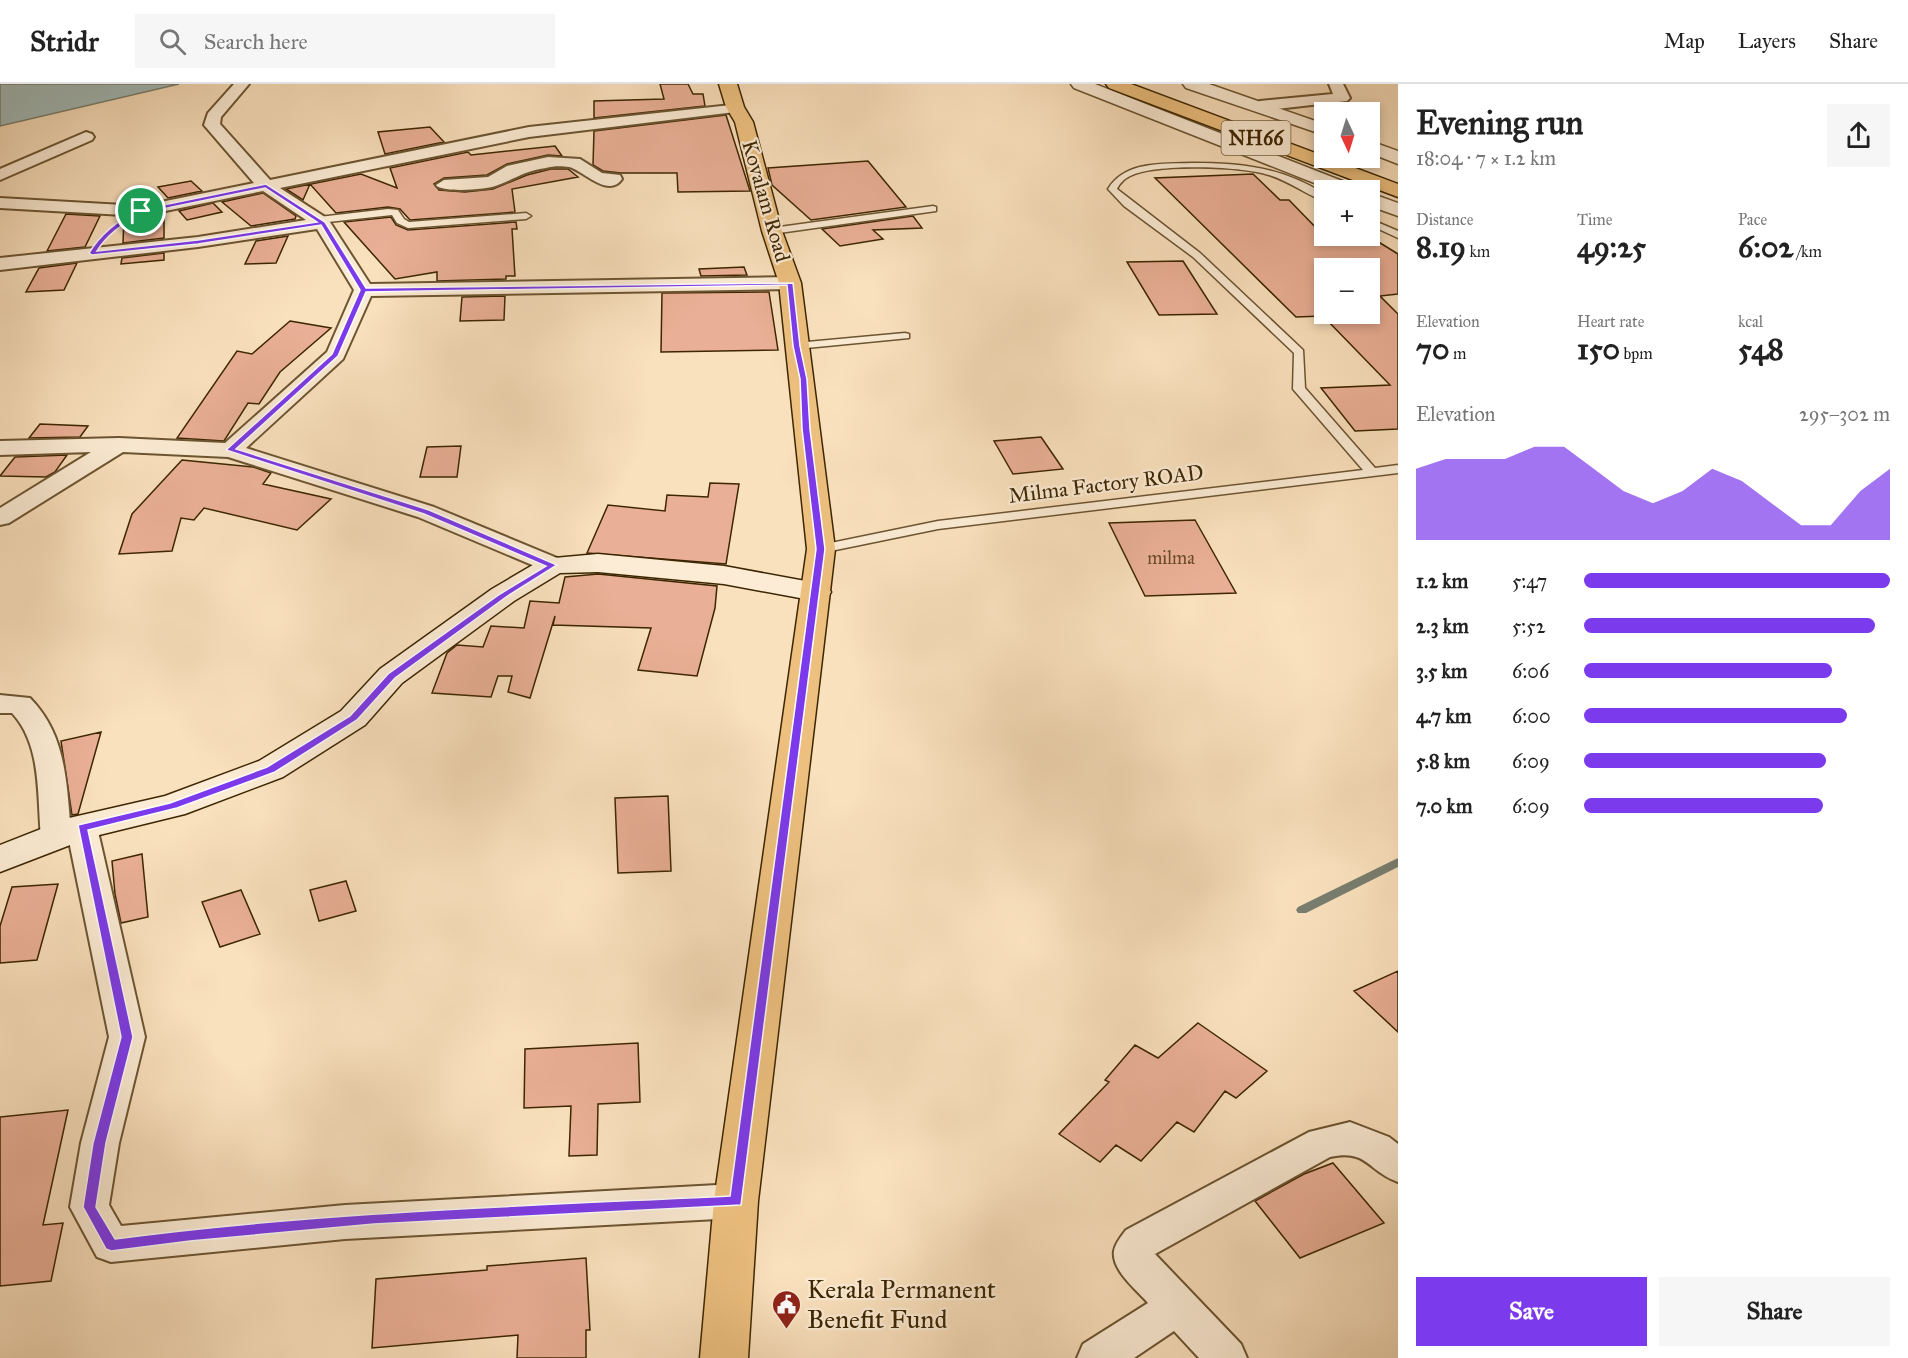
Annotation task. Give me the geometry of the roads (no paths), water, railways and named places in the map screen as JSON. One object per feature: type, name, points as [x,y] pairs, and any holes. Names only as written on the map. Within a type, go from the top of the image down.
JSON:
[{"type":"main road","name":"NH66","points":[[1115,84],[1398,191]]},
{"type":"main road","name":"NH66","points":[[1157,84],[1314,142]]},
{"type":"main road","name":"Kovalam Road","points":[[724,1358],[736,1201],[820,549],[806,429],[803,379],[796,346],[790,283],[772,231],[744,122],[732,95]]},
{"type":"main road","points":[[1380,167],[1398,174]]},
{"type":"street","points":[[242,84],[211,121],[216,131],[266,186],[321,222],[364,290]]},
{"type":"street","points":[[1080,84],[1323,180]]},
{"type":"street","points":[[1192,84],[1260,105],[1314,126]]},
{"type":"street","points":[[1260,105],[1342,98],[1336,84]]},
{"type":"street","points":[[0,202],[141,211],[409,155],[732,95]]},
{"type":"street","points":[[0,175],[86,137]]},
{"type":"street","points":[[1380,151],[1398,158]]},
{"type":"street","points":[[409,155],[462,199]]},
{"type":"street","points":[[435,177],[492,182],[513,170],[548,162],[574,162],[598,178],[614,179]]},
{"type":"street","points":[[1380,203],[1398,210]]},
{"type":"street","points":[[92,253],[112,230],[141,211]]},
{"type":"street","points":[[0,264],[198,242],[321,222]]},
{"type":"street","points":[[364,290],[790,283]]},
{"type":"street","points":[[230,450],[336,355],[364,290]]},
{"type":"street","points":[[0,518],[119,445]]},
{"type":"street","points":[[0,448],[119,445],[230,450],[426,512],[553,565],[598,563],[713,574],[816,592]]},
{"type":"street","points":[[0,859],[69,832],[173,806],[271,769],[353,718],[400,670],[503,596],[553,565]]},
{"type":"street","points":[[0,704],[20,704],[31,713],[46,740],[69,832],[127,1037],[100,1143],[90,1207],[111,1245],[190,1235],[374,1219],[736,1201]]},
{"type":"street","points":[[1226,1358],[1136,1261],[1134,1251],[1140,1242],[1322,1143],[1350,1137],[1376,1148],[1398,1166]]},
{"type":"street","points":[[1098,1358],[1178,1305]]},
{"type":"lane","points":[[1314,193],[1288,179],[1253,168],[1197,166],[1133,171],[1117,179],[1112,189],[1125,204],[1155,222],[1226,281],[1299,352],[1299,389],[1372,472]]},
{"type":"lane","points":[[772,231],[933,209]]},
{"type":"lane","points":[[321,222],[388,212],[395,213],[400,221],[408,225],[526,216]]},
{"type":"lane","points":[[1380,227],[1398,235]]},
{"type":"lane","points":[[796,346],[905,336]]},
{"type":"lane","name":"Milma Factory ROAD","points":[[820,549],[961,521],[1115,505],[1398,469]]},
{"type":"water","points":[[0,84],[179,84],[0,126]]},
{"type":"waterway","points":[[1302,910],[1398,862]]},
{"type":"place","name":"Kerala Permanent Benefit Fund","points":[[786,1330]]}]
